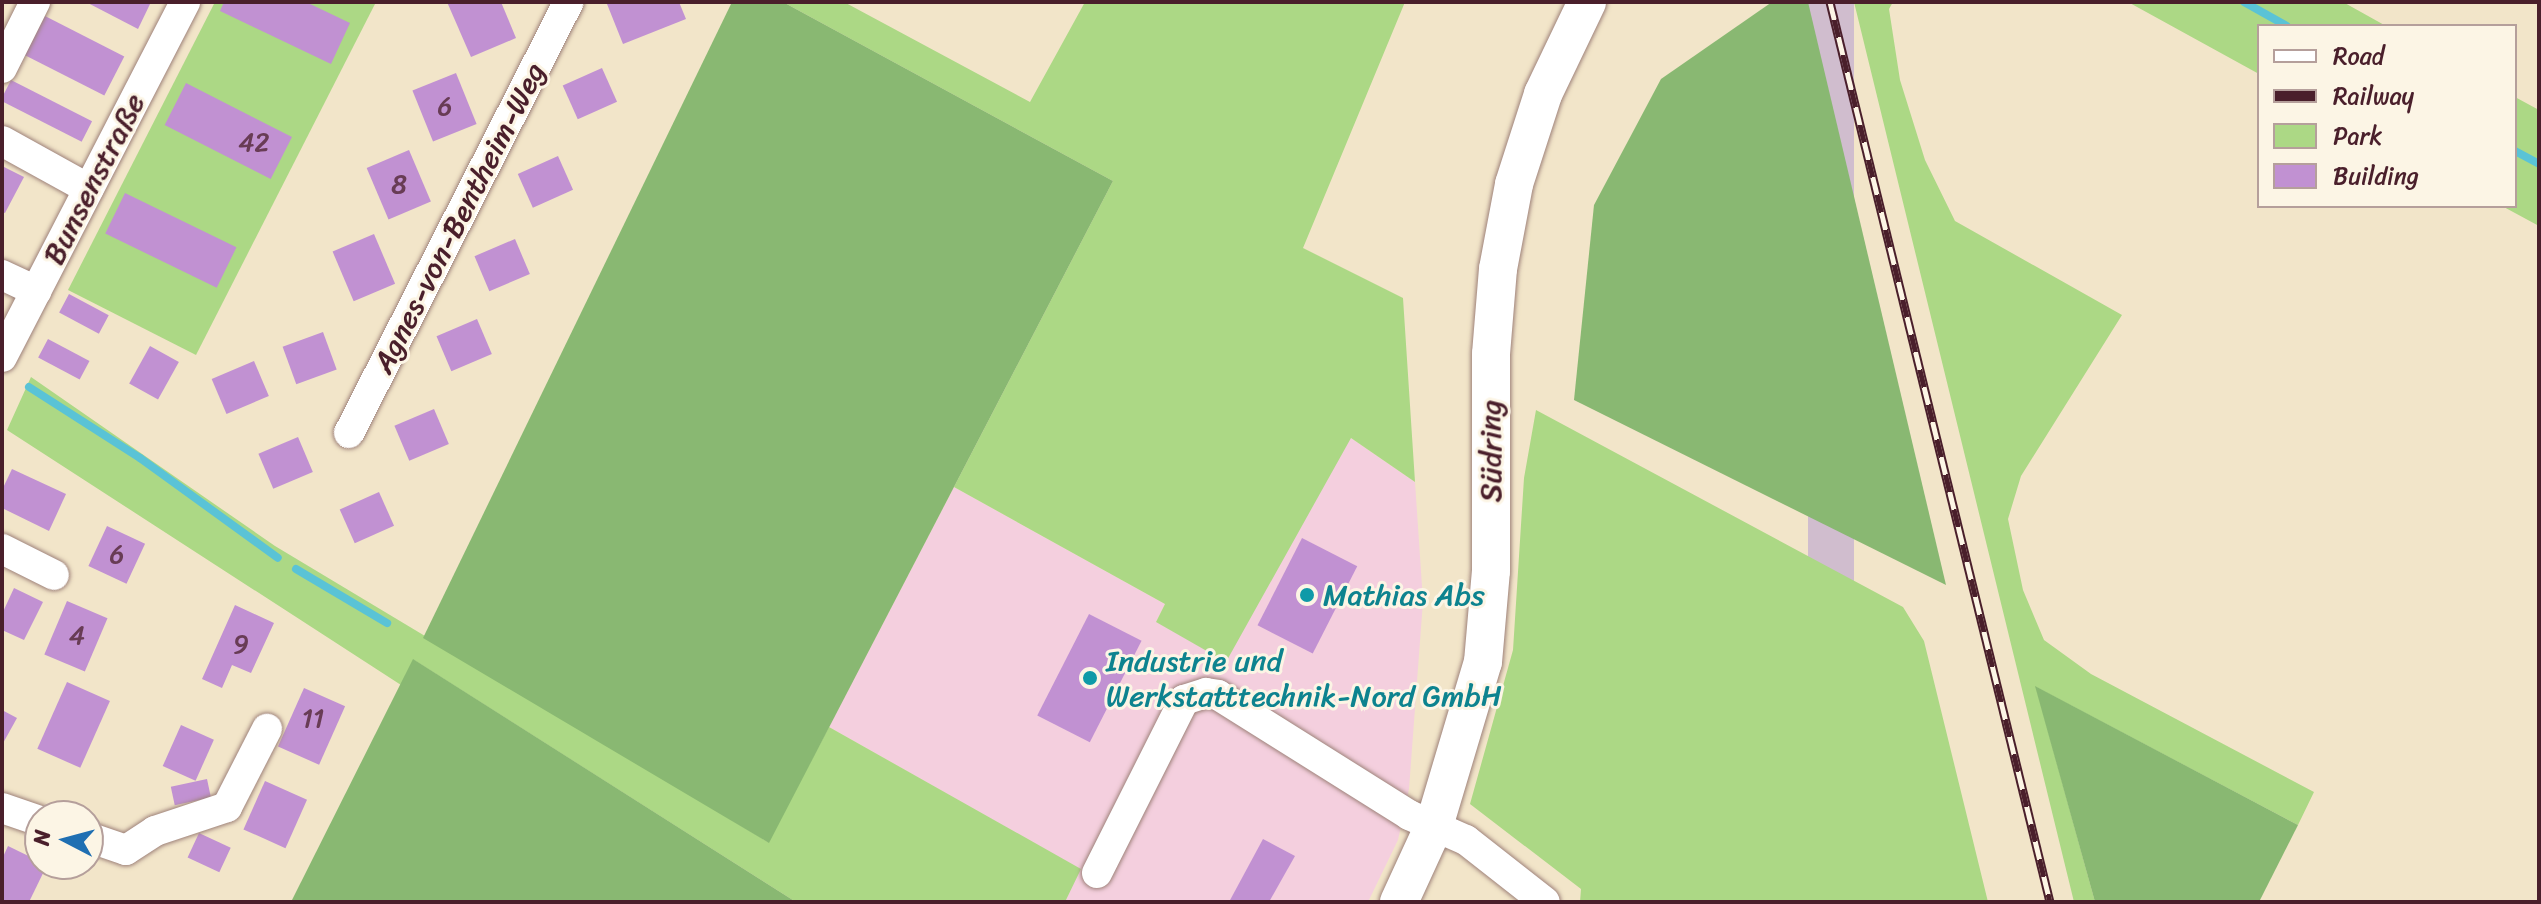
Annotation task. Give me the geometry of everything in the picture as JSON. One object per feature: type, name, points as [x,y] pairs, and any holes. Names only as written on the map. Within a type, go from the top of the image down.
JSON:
[{"type":"main road","name":"Südring","points":[[1399,902],[1434,826],[1466,730],[1488,616],[1491,354],[1503,241],[1514,184],[1543,94],[1587,2]]},
{"type":"street","points":[[2,68],[35,2]]},
{"type":"street","name":"Bunsenstraße","points":[[2,357],[185,2]]},
{"type":"street","name":"Agnes-von-Bentheim-Weg","points":[[349,433],[569,2]]},
{"type":"street","points":[[2,141],[89,189]]},
{"type":"street","points":[[2,275],[36,291]]},
{"type":"street","points":[[2,549],[54,575]]},
{"type":"street","points":[[1097,873],[1184,700],[1206,693],[1218,695],[1434,826],[1466,840],[1545,902]]},
{"type":"street","points":[[104,842],[126,850],[155,831],[227,807],[267,729]]},
{"type":"street","points":[[2,808],[24,816]]},
{"type":"shaded area","points":[[1808,2],[1854,2],[1854,902],[1808,902]]},
{"type":"shaded area","points":[[1351,438],[1415,482],[1423,601],[1409,789],[1398,840],[1368,902],[1065,902],[1080,869],[829,727],[954,487],[1165,604],[1156,622]]},
{"type":"green space","points":[[215,2],[376,2],[196,355],[68,290]]},
{"type":"green space","points":[[732,2],[783,2],[1113,181],[769,843],[423,638]]},
{"type":"green space","points":[[783,2],[844,2],[1030,102],[1085,2],[1405,2],[1303,248],[1403,298],[1415,482],[1351,438],[1226,662],[1156,622],[1165,604],[954,487],[1113,181]]},
{"type":"green space","points":[[1772,2],[1808,2],[1946,585],[1574,400],[1594,205],[1661,79]]},
{"type":"green space","points":[[1854,2],[1893,2],[1889,9],[1900,80],[1925,160],[1955,221],[2122,315],[2021,476],[2008,519],[2023,590],[2044,640],[2091,674],[2314,792],[2298,825],[2036,687],[2095,902],[2074,902]]},
{"type":"green space","points":[[2128,2],[2343,2],[2382,24],[2257,24],[2257,73]]},
{"type":"green space","points":[[2517,98],[2539,110],[2539,226],[2506,208],[2517,208]]},
{"type":"green space","points":[[31,377],[275,546],[768,842],[829,727],[1081,869],[1065,902],[796,902],[414,660],[401,685],[7,430]]},
{"type":"green space","points":[[1536,410],[1903,607],[1924,641],[1988,902],[1580,902],[1581,889],[1470,804],[1513,650],[1524,478]]},
{"type":"green space","points":[[413,659],[796,902],[291,902]]},
{"type":"green space","points":[[2035,686],[2298,825],[2259,902],[2095,902]]},
{"type":"building","points":[[86,2],[151,2],[138,29]]},
{"type":"building","points":[[224,2],[306,2],[350,23],[331,64],[220,11]]},
{"type":"building","points":[[447,2],[501,2],[516,38],[471,57]]},
{"type":"building","points":[[679,2],[686,19],[623,44],[607,4]]},
{"type":"building","points":[[45,16],[124,56],[104,96],[25,55]]},
{"type":"building","points":[[602,68],[617,102],[578,119],[563,85]]},
{"type":"building","points":[[456,73],[477,124],[433,142],[412,91]]},
{"type":"building","points":[[11,80],[92,121],[82,142],[2,101]]},
{"type":"building","points":[[186,83],[292,137],[271,179],[165,125]]},
{"type":"building","points":[[409,150],[431,202],[389,220],[367,168]]},
{"type":"building","points":[[558,156],[573,190],[533,208],[518,174]]},
{"type":"building","points":[[2,166],[24,177],[5,213],[2,212]]},
{"type":"building","points":[[125,193],[236,247],[217,288],[105,233]]},
{"type":"building","points":[[374,234],[395,284],[354,301],[333,252]]},
{"type":"building","points":[[515,239],[530,274],[489,291],[474,256]]},
{"type":"building","points":[[69,294],[109,315],[99,334],[59,313]]},
{"type":"building","points":[[477,319],[492,354],[451,371],[436,336]]},
{"type":"building","points":[[323,332],[337,370],[296,384],[283,347]]},
{"type":"building","points":[[48,339],[89,361],[80,380],[38,358]]},
{"type":"building","points":[[150,346],[179,362],[158,400],[129,384]]},
{"type":"building","points":[[254,361],[269,396],[227,414],[212,379]]},
{"type":"building","points":[[434,409],[449,444],[409,461],[394,426]]},
{"type":"building","points":[[298,437],[313,472],[273,489],[258,454]]},
{"type":"building","points":[[12,469],[66,494],[49,531],[2,508],[2,490]]},
{"type":"building","points":[[379,492],[394,526],[355,543],[340,509]]},
{"type":"building","points":[[107,526],[145,544],[126,584],[88,566]]},
{"type":"building","name":"Mathias Abs","points":[[1302,538],[1357,566],[1313,653],[1258,625]]},
{"type":"building","points":[[14,588],[43,602],[24,640],[2,630],[2,614]]},
{"type":"building","points":[[67,601],[108,618],[85,672],[44,654]]},
{"type":"building","points":[[235,605],[274,623],[251,673],[232,665],[222,688],[202,679]]},
{"type":"building","name":"Industrie und Werkstatttechnik-Nord GmbH","points":[[1089,614],[1142,641],[1090,742],[1037,716]]},
{"type":"building","points":[[67,682],[110,701],[80,768],[37,749]]},
{"type":"building","points":[[304,688],[345,706],[319,765],[278,746]]},
{"type":"building","points":[[2,710],[17,718],[2,745]]},
{"type":"building","points":[[181,725],[214,740],[196,781],[163,766]]},
{"type":"building","points":[[207,779],[211,798],[175,805],[171,787]]},
{"type":"building","points":[[265,781],[307,800],[285,848],[243,829]]},
{"type":"building","points":[[199,833],[231,848],[219,872],[188,857]]},
{"type":"building","points":[[1263,839],[1295,856],[1269,902],[1229,902]]},
{"type":"building","points":[[8,846],[24,854],[24,880],[40,880],[29,902],[2,902],[2,859]]},
{"type":"waterway","points":[[2244,2],[2283,24]]},
{"type":"waterway","points":[[2517,152],[2539,164]]},
{"type":"waterway","points":[[29,387],[140,458],[278,558]]},
{"type":"waterway","points":[[296,569],[387,623]]},
{"type":"railway","points":[[1830,2],[2050,902]]},
{"type":"place","name":"Mathias Abs","points":[[1307,595]]},
{"type":"place","name":"Industrie und Werkstatttechnik-Nord GmbH","points":[[1090,678]]}]
